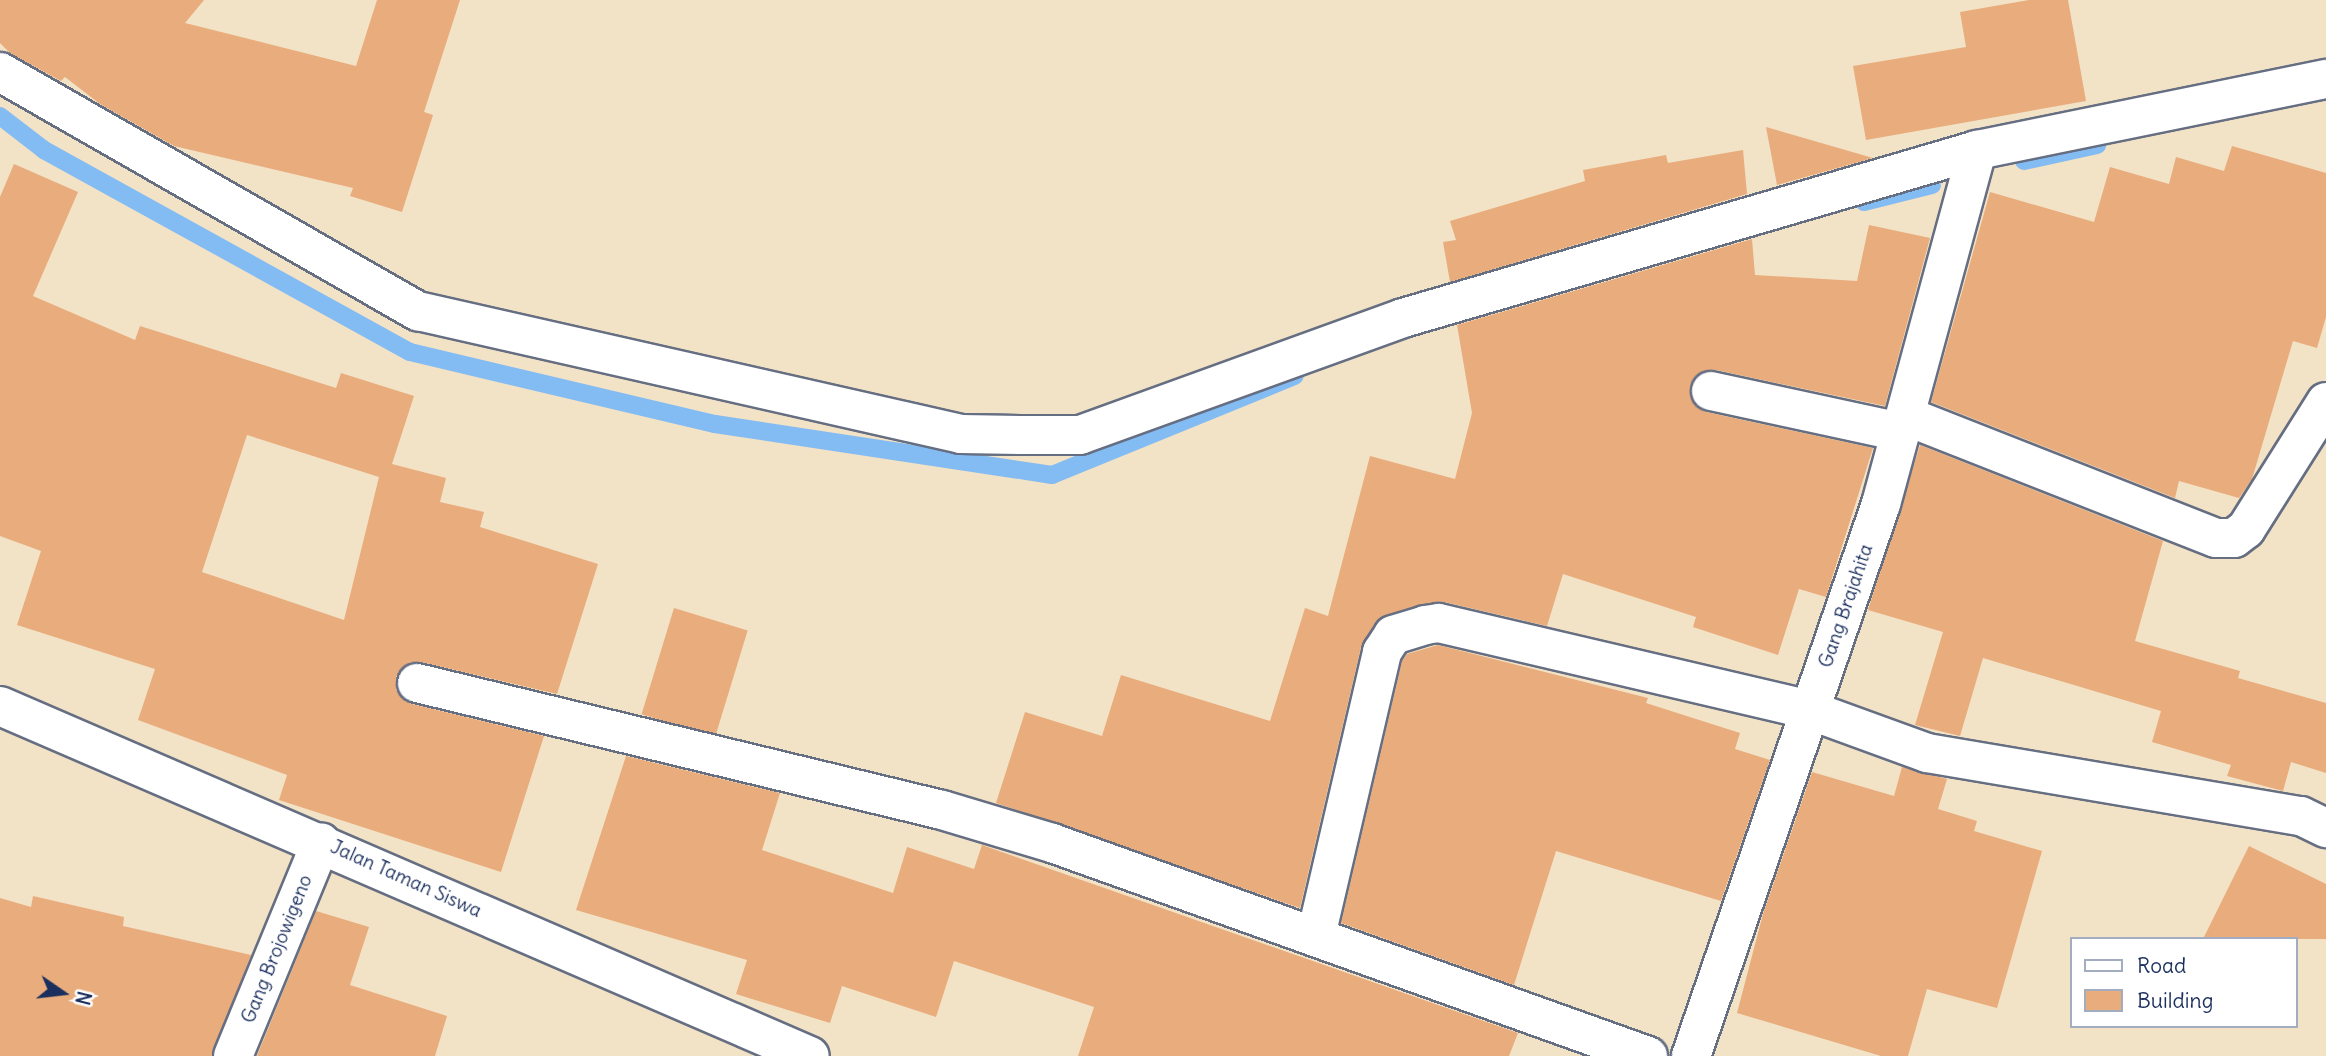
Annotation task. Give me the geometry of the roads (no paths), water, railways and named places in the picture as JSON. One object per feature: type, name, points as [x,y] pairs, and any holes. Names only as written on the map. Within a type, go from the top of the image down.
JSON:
[{"type":"street","points":[[0,72],[418,312],[961,434],[1080,435],[1403,318],[1977,150],[2326,79]]},
{"type":"street","name":"Gang Brajahita","points":[[1691,1056],[1881,503],[1977,150]]},
{"type":"street","points":[[1711,391],[1904,424],[2216,538],[2234,538],[2246,529],[2326,402]]},
{"type":"street","points":[[1316,936],[1382,652],[1393,635],[1438,623],[1810,710],[1927,753],[2301,816],[2326,828]]},
{"type":"street","points":[[416,683],[942,810],[1052,844],[1648,1056]]},
{"type":"street","name":"Jalan Taman Siswa","points":[[0,706],[321,842],[810,1056]]},
{"type":"street","name":"Gang Brojowigeno","points":[[233,1056],[321,842]]},
{"type":"waterway","points":[[0,116],[44,150],[410,352],[715,424],[1052,475],[1295,376]]},
{"type":"waterway","points":[[2024,161],[2097,145]]},
{"type":"waterway","points":[[1864,202],[1932,185]]}]
